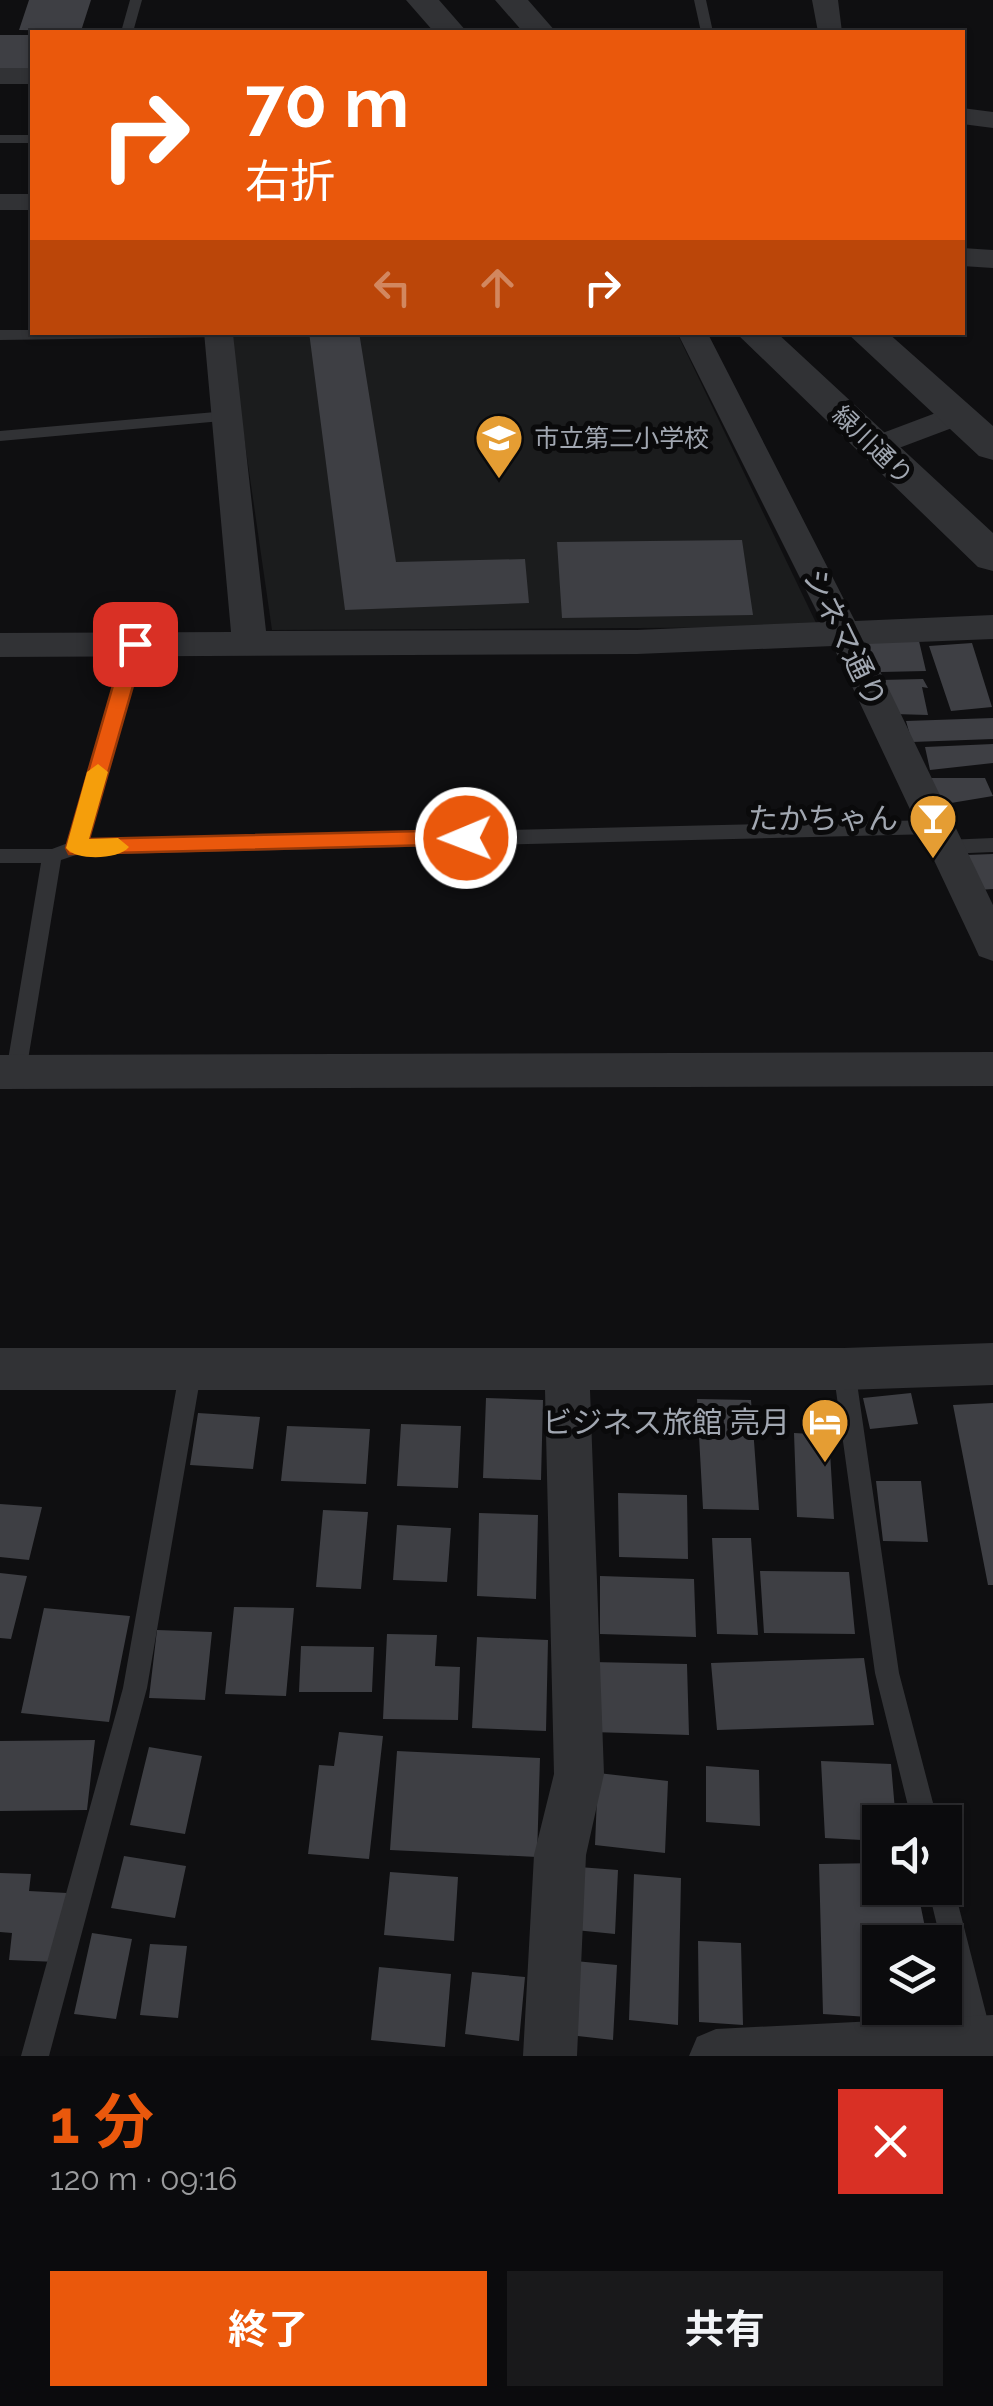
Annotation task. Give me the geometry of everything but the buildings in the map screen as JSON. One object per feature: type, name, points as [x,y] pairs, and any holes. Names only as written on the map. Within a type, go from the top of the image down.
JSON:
[{"type":"street","points":[[422,0],[449,30]]},
{"type":"street","points":[[511,0],[538,30]]},
{"type":"street","points":[[825,0],[830,30]]},
{"type":"street","points":[[0,76],[30,76]]},
{"type":"street","points":[[965,116],[993,120]]},
{"type":"street","points":[[0,202],[30,202]]},
{"type":"street","points":[[965,258],[993,259]]},
{"type":"street","points":[[218,335],[250,645]]},
{"type":"street","name":"シネマ通り","points":[[694,335],[846,636],[993,945]]},
{"type":"street","name":"緑川通り","points":[[756,335],[993,557]]},
{"type":"street","points":[[867,335],[993,447]]},
{"type":"street","points":[[875,446],[956,415]]},
{"type":"street","points":[[0,644],[637,642],[993,627]]},
{"type":"street","points":[[8,1072],[993,1068]]},
{"type":"street","points":[[0,1369],[844,1368],[993,1364]]},
{"type":"street","points":[[550,2056],[560,1855],[579,1774],[568,1368]]},
{"type":"street","points":[[716,2056],[827,2054],[986,2042]]},
{"type":"lane","points":[[128,30],[136,0]]},
{"type":"lane","points":[[700,0],[706,30]]},
{"type":"lane","points":[[0,139],[30,139]]},
{"type":"lane","points":[[0,335],[30,335]]},
{"type":"lane","points":[[0,436],[227,416]]},
{"type":"lane","points":[[76,848],[135,644]]},
{"type":"lane","points":[[0,856],[52,856],[76,848],[940,837],[993,844]]},
{"type":"lane","points":[[8,1072],[52,856]]},
{"type":"lane","points":[[35,2056],[135,1688],[191,1368]]},
{"type":"lane","points":[[844,1368],[888,1672],[921,1805]]},
{"type":"lane","points":[[946,1905],[986,2042]]},
{"type":"shaded area","name":"市立第二小学校","points":[[229,335],[678,335],[818,627],[272,630]]},
{"type":"slow traffic","points":[[98,772],[76,848],[118,847]]},
{"type":"place","name":"市立第二小学校","points":[[499,480]]},
{"type":"place","name":"たかちゃん","points":[[933,860]]},
{"type":"place","name":"ビジネス旅館 亮月","points":[[825,1464]]},
{"type":"route","points":[[135,644],[76,848],[466,838]]}]
